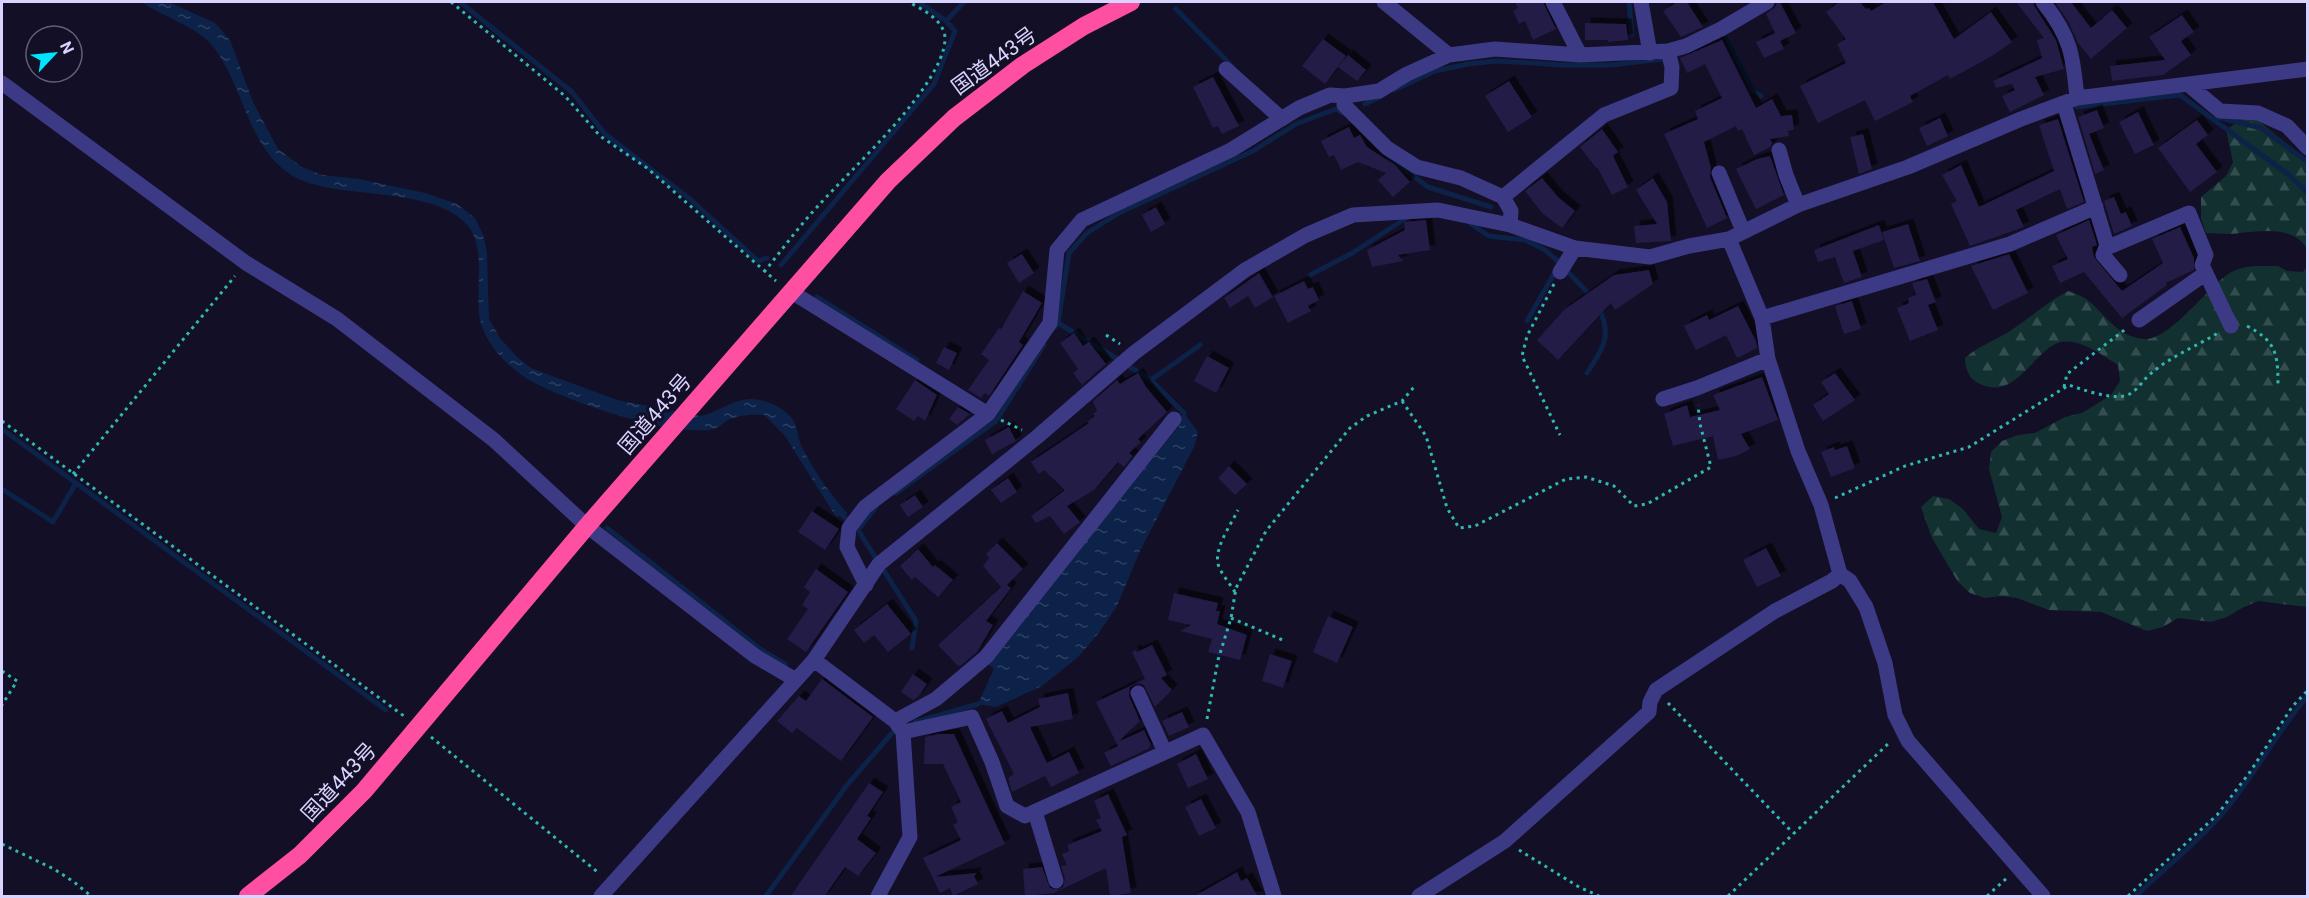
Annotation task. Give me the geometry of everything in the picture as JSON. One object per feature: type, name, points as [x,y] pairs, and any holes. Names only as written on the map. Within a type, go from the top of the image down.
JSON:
[{"type":"highway","name":"国道443号","points":[[248,897],[300,855],[364,791],[587,526],[888,181],[954,118],[1023,65],[1084,26],[1131,2]]},
{"type":"street","points":[[1384,2],[1449,55]]},
{"type":"street","points":[[1553,2],[1580,55]]},
{"type":"street","points":[[1641,2],[1650,53]]},
{"type":"street","points":[[866,585],[847,547],[849,528],[865,507],[988,414],[1050,323],[1057,250],[1082,220],[1231,150],[1299,108],[1330,95],[1345,96],[1378,91],[1407,74],[1449,55],[1495,49],[1580,55],[1668,51],[1686,46],[1721,29],[1767,2]]},
{"type":"street","points":[[2043,2],[2068,40],[2073,58],[2071,101],[2107,244],[2103,255],[2120,275]]},
{"type":"street","points":[[1503,197],[1604,115],[1671,88],[1672,67],[1668,51]]},
{"type":"street","points":[[1226,69],[1282,119]]},
{"type":"street","points":[[601,897],[814,660],[879,564],[1037,437],[1134,353],[1245,270],[1306,235],[1353,215],[1438,210],[1510,225],[1567,260],[1650,256],[1729,239],[1798,205],[1908,167],[2021,119],[2071,101],[2307,69]]},
{"type":"street","points":[[2,83],[246,263],[337,319],[494,440],[587,526],[755,656],[796,680]]},
{"type":"street","points":[[2190,86],[2220,111],[2258,113],[2287,126],[2307,148]]},
{"type":"street","points":[[1345,96],[1344,105],[1387,148],[1402,158],[1417,167],[1461,178],[1503,197],[1511,211],[1510,225]]},
{"type":"street","points":[[1779,150],[1798,205]]},
{"type":"street","points":[[1719,173],[1743,231]]},
{"type":"street","points":[[1762,318],[2010,244],[2096,207]]},
{"type":"street","points":[[2107,244],[2111,246],[2189,213],[2206,255],[2202,265],[2231,326]]},
{"type":"street","points":[[1729,239],[1762,318],[1768,359],[1798,451],[1821,505],[1840,574],[1850,581],[1866,607],[1885,663],[1895,715],[1908,741],[2043,897]]},
{"type":"street","points":[[2139,320],[2205,273]]},
{"type":"street","points":[[790,291],[988,414]]},
{"type":"street","points":[[1663,399],[1768,359]]},
{"type":"street","points":[[899,727],[986,657],[1174,419]]},
{"type":"street","points":[[1419,897],[1505,841],[1649,712],[1650,702],[1656,690],[1775,611],[1832,581],[1840,574]]},
{"type":"street","points":[[814,660],[899,727],[910,837],[877,896]]},
{"type":"street","points":[[1138,693],[1165,752]]},
{"type":"street","points":[[899,727],[972,717],[992,762],[1007,806],[1025,816],[1203,735],[1248,812],[1274,897]]},
{"type":"street","points":[[1035,812],[1056,881]]},
{"type":"path","points":[[451,2],[566,96],[600,136],[647,168],[764,272],[790,291]]},
{"type":"path","points":[[764,272],[817,207],[920,96],[938,65],[945,39],[943,28],[933,17],[909,2]]},
{"type":"path","points":[[1560,435],[1522,356],[1527,336],[1567,260]]},
{"type":"path","points":[[73,474],[246,263]]},
{"type":"path","points":[[2064,389],[2067,374],[2139,320]]},
{"type":"path","points":[[1821,505],[1905,466],[1969,447],[2069,385],[2088,392],[2124,396],[2136,390],[2147,377],[2163,365],[2231,326],[2247,326],[2259,332],[2269,342],[2278,358],[2278,385]]},
{"type":"path","points":[[1203,735],[1235,592],[1266,531],[1350,428],[1367,416],[1402,401],[1414,387]]},
{"type":"path","points":[[1402,401],[1426,436],[1447,508],[1459,528],[1475,526],[1566,479],[1586,477],[1614,486],[1634,506],[1647,504],[1709,470],[1711,467],[1700,424],[1696,388]]},
{"type":"path","points":[[988,414],[1037,437]]},
{"type":"path","points":[[2,421],[418,727],[613,885]]},
{"type":"path","points":[[1235,592],[1220,568],[1218,560],[1220,546],[1238,510]]},
{"type":"path","points":[[1231,618],[1285,641]]},
{"type":"path","points":[[2,671],[17,681],[2,705]]},
{"type":"path","points":[[1656,690],[1793,833]]},
{"type":"path","points":[[2128,897],[2217,815],[2250,772],[2292,706],[2307,690]]},
{"type":"path","points":[[1728,897],[1894,738]]},
{"type":"path","points":[[1505,841],[1599,897]]},
{"type":"path","points":[[2,844],[54,869],[91,897]]},
{"type":"path","points":[[1987,897],[2017,868]]},
{"type":"green space","points":[[2255,118],[2307,160],[2307,249],[2302,242],[2286,233],[2258,231],[2232,234],[2206,233],[2201,219],[2201,197],[2226,176],[2233,162],[2226,130],[2239,121]]},
{"type":"green space","points":[[2278,266],[2287,271],[2303,272],[2307,266],[2307,607],[2258,601],[2227,617],[2211,622],[2178,618],[2163,627],[2147,631],[2101,612],[2049,610],[2017,598],[2001,596],[1985,598],[1970,593],[1958,582],[1932,538],[1921,507],[1933,496],[1949,499],[1963,509],[1979,529],[1996,533],[2002,517],[1989,469],[1991,452],[2002,441],[2018,435],[2035,433],[2065,417],[2082,413],[2111,395],[2120,381],[2118,365],[2097,352],[2073,342],[2058,343],[2049,348],[2014,381],[2004,386],[1992,387],[1976,382],[1968,373],[1965,358],[2007,333],[2068,291],[2085,298],[2125,333],[2144,339],[2154,337],[2177,322],[2230,273],[2245,267]]},
{"type":"water","points":[[141,2],[169,2],[215,23],[230,40],[253,102],[278,149],[302,167],[322,175],[359,179],[425,193],[457,204],[475,218],[484,237],[487,254],[489,319],[500,338],[516,356],[531,368],[617,400],[701,416],[742,400],[753,399],[771,403],[793,419],[801,445],[811,464],[828,490],[848,514],[836,517],[785,436],[764,415],[736,417],[711,430],[674,429],[604,411],[537,384],[516,371],[493,347],[481,324],[478,300],[479,261],[474,236],[468,226],[454,214],[435,205],[389,195],[320,186],[301,180],[283,169],[269,154],[258,136],[232,78],[210,43],[187,26]]},
{"type":"water","points":[[1184,413],[1198,432],[1194,447],[1139,553],[1117,606],[1098,634],[1077,658],[1042,686],[996,707],[978,704],[994,669],[987,663],[1179,426],[1179,418]]},
{"type":"building","points":[[1515,2],[1543,2],[1556,29],[1533,40],[1525,21],[1519,24],[1513,11],[1518,8]]},
{"type":"building","points":[[1677,2],[1687,2],[1703,27],[1681,37],[1663,11]]},
{"type":"building","points":[[1777,2],[1780,2],[1796,33],[1780,41],[1784,49],[1764,58],[1756,42],[1775,33],[1766,14],[1775,7]]},
{"type":"building","points":[[1839,2],[1860,2],[1871,11],[1886,2],[1933,2],[1954,39],[1991,12],[2012,42],[1950,79],[1948,75],[1910,96],[1913,102],[1875,121],[1865,100],[1818,123],[1800,86],[1846,63],[1837,44],[1846,39],[1826,12]]},
{"type":"building","points":[[2016,2],[2033,2],[2056,40],[2064,69],[2035,77],[2044,95],[2010,112],[2002,96],[2015,90],[2012,84],[1996,88],[1993,81],[2042,58],[2037,40],[2044,38]]},
{"type":"building","points":[[2055,2],[2071,2],[2091,28],[2112,10],[2127,28],[2091,59],[2078,43],[2068,21]]},
{"type":"building","points":[[2182,15],[2194,32],[2181,41],[2191,55],[2163,75],[2112,81],[2110,66],[2165,60],[2149,37]]},
{"type":"building","points":[[1585,23],[1626,24],[1628,40],[1608,42],[1608,40],[1585,40]]},
{"type":"building","points":[[1323,39],[1346,56],[1325,84],[1302,66]]},
{"type":"building","points":[[1722,40],[1756,108],[1772,99],[1781,116],[1792,115],[1794,130],[1788,131],[1789,136],[1770,139],[1772,143],[1770,147],[1754,155],[1742,129],[1738,131],[1736,126],[1704,142],[1711,168],[1710,177],[1727,218],[1707,228],[1664,134],[1698,119],[1695,111],[1722,98],[1705,64],[1687,73],[1680,58]]},
{"type":"building","points":[[1348,55],[1366,70],[1357,81],[1338,67]]},
{"type":"building","points":[[1213,77],[1239,126],[1222,134],[1218,126],[1213,128],[1193,87]]},
{"type":"building","points":[[1509,81],[1532,117],[1508,132],[1485,96]]},
{"type":"building","points":[[2097,110],[2104,128],[2089,134],[2104,170],[2095,174],[2078,117]]},
{"type":"building","points":[[2138,112],[2154,145],[2135,154],[2119,122]]},
{"type":"building","points":[[1940,118],[1948,136],[1927,146],[1919,128]]},
{"type":"building","points":[[2058,119],[2084,202],[2067,209],[2060,189],[2016,210],[2024,227],[1970,246],[1951,204],[1957,201],[1942,175],[1961,165],[1979,207],[2054,171],[2039,125]]},
{"type":"building","points":[[2197,120],[2208,135],[2196,144],[2217,172],[2190,192],[2158,148]]},
{"type":"building","points":[[1349,127],[1354,138],[1360,135],[1367,147],[1395,165],[1410,182],[1393,197],[1378,180],[1386,173],[1358,162],[1341,170],[1334,155],[1329,157],[1321,141]]},
{"type":"building","points":[[1602,129],[1618,152],[1613,156],[1628,187],[1612,195],[1597,167],[1580,147]]},
{"type":"building","points":[[1863,134],[1872,169],[1859,174],[1850,137]]},
{"type":"building","points":[[1770,156],[1784,195],[1756,209],[1736,169],[1757,159]]},
{"type":"building","points":[[1542,178],[1558,197],[1575,211],[1562,228],[1542,213],[1525,191]]},
{"type":"building","points":[[1653,178],[1667,202],[1671,241],[1636,243],[1634,226],[1657,224],[1636,190]]},
{"type":"building","points":[[2114,197],[2121,214],[2126,212],[2132,226],[2114,234],[2104,201]]},
{"type":"building","points":[[1156,207],[1165,224],[1151,232],[1142,215]]},
{"type":"building","points":[[1426,220],[1430,250],[1398,255],[1403,261],[1372,267],[1367,250],[1405,230],[1404,222]]},
{"type":"building","points":[[2089,220],[2097,245],[2092,247],[2094,257],[2122,291],[2163,263],[2152,239],[2180,227],[2194,258],[2194,270],[2166,283],[2167,285],[2122,318],[2084,272],[2060,283],[2052,266],[2068,259],[2056,235]]},
{"type":"building","points":[[1908,224],[1920,261],[1894,268],[1882,232]]},
{"type":"building","points":[[1879,225],[1884,240],[1853,251],[1862,277],[1844,283],[1835,257],[1818,262],[1814,250]]},
{"type":"building","points":[[1022,254],[1034,273],[1019,283],[1007,263]]},
{"type":"building","points":[[2009,254],[2028,293],[1993,310],[1971,266]]},
{"type":"building","points":[[1649,270],[1653,284],[1615,310],[1611,303],[1558,360],[1537,340],[1565,309],[1614,275]]},
{"type":"building","points":[[1259,273],[1273,297],[1255,308],[1248,296],[1230,308],[1224,298]]},
{"type":"building","points":[[1927,279],[1936,302],[1928,305],[1938,330],[1910,341],[1897,308],[1909,303],[1908,298],[1916,295],[1912,283]]},
{"type":"building","points":[[1304,281],[1308,289],[1313,287],[1319,300],[1308,306],[1311,311],[1288,323],[1274,296]]},
{"type":"building","points":[[1023,291],[1042,303],[1019,342],[1023,345],[989,396],[985,393],[981,398],[968,390],[989,360],[981,354],[999,328],[1001,329]]},
{"type":"building","points":[[1852,301],[1861,329],[1844,334],[1835,306]]},
{"type":"building","points":[[1738,306],[1756,341],[1757,348],[1737,358],[1726,335],[1696,350],[1684,326],[1707,315],[1709,320]]},
{"type":"building","points":[[1074,333],[1083,346],[1089,342],[1106,364],[1082,385],[1073,373],[1078,369],[1060,343]]},
{"type":"building","points":[[944,347],[957,353],[949,370],[936,363]]},
{"type":"building","points":[[1207,356],[1229,368],[1216,393],[1194,381]]},
{"type":"building","points":[[1138,373],[1146,387],[1167,412],[1138,439],[1141,442],[1129,453],[1133,456],[1124,467],[1118,462],[1094,490],[1067,506],[1080,522],[1064,534],[1050,516],[1036,523],[1031,516],[1065,490],[1044,470],[1039,474],[1031,462],[1089,423],[1087,422],[1095,416],[1093,414],[1097,411],[1093,401],[1117,380],[1120,384]]},
{"type":"building","points":[[1835,373],[1855,400],[1823,421],[1813,405],[1829,394],[1821,382]]},
{"type":"building","points":[[1762,377],[1778,420],[1741,434],[1750,449],[1736,456],[1718,460],[1713,436],[1673,446],[1664,414],[1687,405],[1690,417],[1720,410],[1713,395]]},
{"type":"building","points":[[915,380],[937,395],[925,421],[918,416],[914,421],[896,409]]},
{"type":"building","points":[[958,407],[970,414],[957,425],[949,419]]},
{"type":"building","points":[[1009,427],[1016,441],[992,454],[985,440]]},
{"type":"building","points":[[1847,446],[1855,468],[1831,477],[1821,452],[1834,447],[1835,450]]},
{"type":"building","points":[[1229,466],[1247,484],[1235,495],[1218,478]]},
{"type":"building","points":[[1008,478],[1017,492],[1001,503],[991,490]]},
{"type":"building","points":[[915,495],[923,507],[908,517],[900,505]]},
{"type":"building","points":[[812,511],[839,529],[825,550],[798,532]]},
{"type":"building","points":[[997,543],[1023,569],[1007,585],[1011,588],[986,621],[993,625],[977,652],[960,666],[959,664],[959,667],[938,645],[1001,587],[983,566],[989,558],[986,554]]},
{"type":"building","points":[[1766,548],[1781,576],[1757,587],[1743,560]]},
{"type":"building","points":[[918,549],[933,567],[935,565],[953,580],[938,597],[915,577],[912,580],[900,566]]},
{"type":"building","points":[[816,569],[848,592],[806,652],[787,639],[808,609],[802,605],[810,592],[804,587]]},
{"type":"building","points":[[1174,593],[1218,603],[1216,611],[1220,611],[1217,624],[1247,635],[1240,660],[1208,652],[1212,639],[1180,631],[1191,625],[1168,620]]},
{"type":"building","points":[[887,604],[911,634],[888,652],[874,635],[864,643],[854,630]]},
{"type":"building","points":[[1328,616],[1353,627],[1337,663],[1313,652]]},
{"type":"building","points":[[1152,645],[1167,675],[1161,678],[1172,690],[1155,707],[1144,685],[1138,683],[1130,687],[1129,696],[1140,721],[1118,742],[1144,730],[1151,745],[1150,748],[1111,766],[1104,753],[1118,746],[1096,702],[1145,679],[1132,652]]},
{"type":"building","points":[[1270,654],[1292,661],[1283,688],[1262,681]]},
{"type":"building","points":[[913,674],[927,684],[913,700],[901,692]]},
{"type":"building","points":[[822,679],[873,717],[841,761],[797,728],[792,733],[777,721],[799,696],[806,701]]},
{"type":"building","points":[[1068,693],[1073,719],[1030,727],[1047,763],[1069,752],[1079,773],[1051,787],[1045,776],[1012,792],[1008,778],[1014,774],[986,719],[1002,711],[1008,723],[1040,707],[1038,699]]},
{"type":"building","points":[[1182,712],[1189,727],[1169,736],[1162,721]]},
{"type":"building","points":[[954,734],[1005,844],[935,877],[977,873],[974,876],[978,884],[953,896],[950,888],[940,893],[923,858],[961,840],[953,825],[958,822],[951,807],[961,802],[943,764],[924,764],[925,737]]},
{"type":"building","points":[[1196,754],[1208,779],[1188,788],[1177,764]]},
{"type":"building","points":[[869,783],[883,792],[867,816],[871,818],[857,839],[876,853],[858,876],[845,867],[824,897],[790,897]]},
{"type":"building","points":[[1108,794],[1127,835],[1122,837],[1131,893],[1110,896],[1106,868],[1054,893],[1025,896],[1023,869],[1042,867],[1050,888],[1058,890],[1063,887],[1065,879],[1061,866],[1067,865],[1062,854],[1069,851],[1067,845],[1102,831],[1096,820],[1101,818],[1094,801]]},
{"type":"building","points":[[1201,799],[1216,828],[1199,836],[1185,807]]},
{"type":"building","points":[[1237,872],[1241,881],[1247,878],[1258,897],[1193,897]]},
{"type":"waterway","points":[[460,2],[572,92],[605,134],[690,199],[758,261],[767,258]]},
{"type":"waterway","points":[[781,265],[934,84],[955,31],[946,21],[919,2]]},
{"type":"waterway","points":[[946,21],[964,2]]},
{"type":"waterway","points":[[1629,2],[1632,34]]},
{"type":"waterway","points":[[1176,9],[1232,66]]},
{"type":"waterway","points":[[1725,34],[1753,91],[1761,96]]},
{"type":"waterway","points":[[1394,90],[1435,71],[1468,64],[1498,61],[1612,65],[1662,59]]},
{"type":"waterway","points":[[2077,107],[2180,95],[2289,175],[2308,193]]},
{"type":"waterway","points":[[1365,104],[1380,97]]},
{"type":"waterway","points":[[1055,327],[1058,323],[1069,253],[1087,233],[1119,213],[1253,151],[1296,124],[1336,109],[1343,113]]},
{"type":"waterway","points":[[2217,117],[2261,128],[2308,162]]},
{"type":"waterway","points":[[1388,157],[1428,187],[1491,207]]},
{"type":"waterway","points":[[1310,275],[1354,252],[1409,216]]},
{"type":"waterway","points":[[1471,224],[1489,236],[1525,240],[1545,250],[1560,263],[1527,321]]},
{"type":"waterway","points":[[1564,268],[1593,298]]},
{"type":"waterway","points":[[817,297],[917,360]]},
{"type":"waterway","points":[[1587,373],[1604,342],[1605,327],[1599,309]]},
{"type":"waterway","points":[[1058,323],[1116,358]]},
{"type":"waterway","points":[[896,493],[996,421],[1044,345]]},
{"type":"waterway","points":[[1151,380],[1200,345]]},
{"type":"waterway","points":[[1130,367],[1151,380],[1184,413]]},
{"type":"waterway","points":[[2,429],[386,710]]},
{"type":"waterway","points":[[2,489],[53,522],[76,483]]},
{"type":"waterway","points":[[858,530],[876,507]]},
{"type":"waterway","points":[[838,511],[858,530],[916,621],[912,648]]},
{"type":"waterway","points":[[607,528],[760,649],[785,664]]},
{"type":"waterway","points":[[2136,896],[2222,814],[2308,695]]},
{"type":"waterway","points":[[915,722],[978,704]]},
{"type":"waterway","points":[[766,896],[847,785],[892,733]]}]
